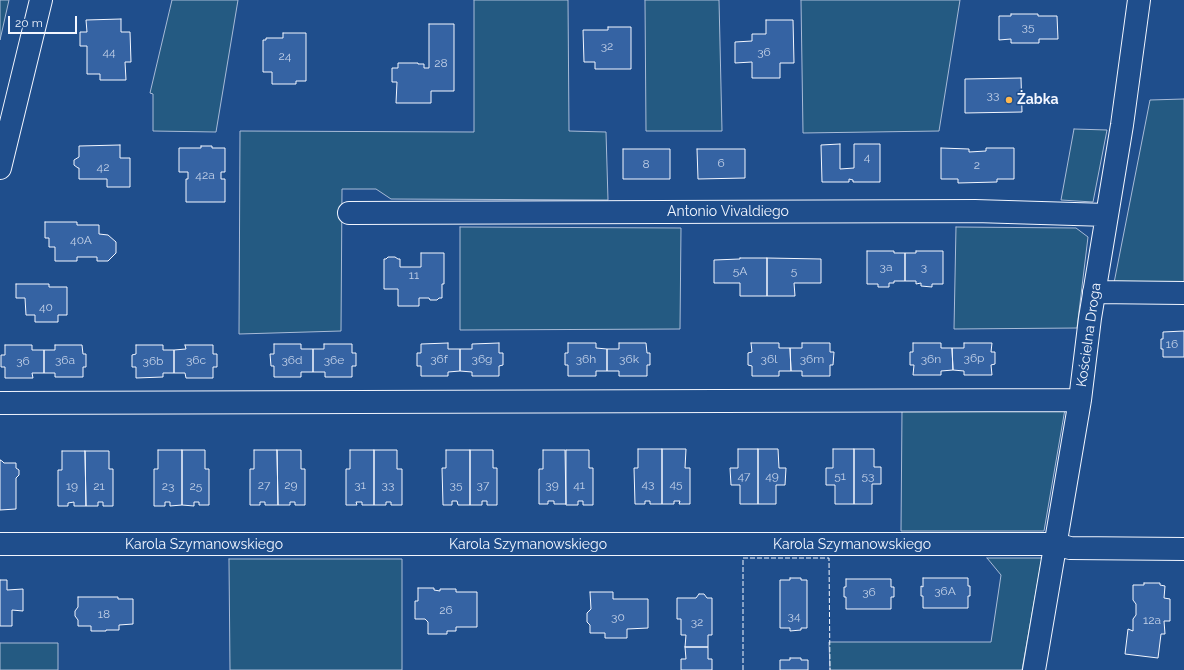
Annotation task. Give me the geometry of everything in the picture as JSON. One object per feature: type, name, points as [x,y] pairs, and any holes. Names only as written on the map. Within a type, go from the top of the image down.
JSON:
[{"type":"street","points":[[0,168],[41,0]]},
{"type":"street","name":"Kościelna Droga","points":[[1034,670],[1080,400],[1094,292],[1108,215],[1140,0]]},
{"type":"street","name":"Antonio Vivaldiego","points":[[349,213],[975,211],[1108,215]]},
{"type":"street","points":[[1094,292],[1184,293]]},
{"type":"street","points":[[0,403],[1080,400]]},
{"type":"street","name":"Karola Szymanowskiego","points":[[0,544],[1055,544],[1070,548],[1184,549]]},
{"type":"shaded area","points":[[0,0],[9,0],[0,40]]},
{"type":"shaded area","points":[[172,0],[238,0],[216,132],[153,131],[153,94],[150,93]]},
{"type":"shaded area","points":[[474,0],[568,0],[569,131],[606,132],[608,200],[391,199],[376,189],[342,189],[341,331],[239,334],[240,131],[474,132]]},
{"type":"shaded area","points":[[645,0],[719,0],[722,131],[646,131]]},
{"type":"shaded area","points":[[801,0],[960,0],[939,131],[803,133]]},
{"type":"shaded area","points":[[1184,99],[1184,285],[1113,288],[1150,100]]},
{"type":"shaded area","points":[[1074,129],[1107,130],[1093,202],[1061,200]]},
{"type":"shaded area","points":[[460,227],[681,228],[680,329],[460,330]]},
{"type":"shaded area","points":[[956,227],[1076,228],[1088,237],[1077,328],[954,329]]},
{"type":"shaded area","points":[[1065,409],[1044,531],[901,531],[902,410]]},
{"type":"shaded area","points":[[987,558],[1042,558],[1022,670],[830,670],[829,642],[991,642],[1001,575]]},
{"type":"shaded area","points":[[229,559],[402,559],[402,670],[230,670]]},
{"type":"shaded area","points":[[0,643],[58,643],[58,670],[0,670]]},
{"type":"building","points":[[1011,14],[1057,16],[1058,39],[1039,39],[1039,43],[1011,43],[1011,39],[999,40],[999,16],[1011,16]]},
{"type":"building","points":[[121,19],[121,32],[130,32],[131,62],[125,62],[126,80],[100,80],[100,74],[87,74],[87,46],[80,46],[80,32],[87,32],[86,20]]},
{"type":"building","points":[[766,20],[793,20],[794,63],[780,63],[780,78],[752,78],[752,62],[735,63],[735,42],[752,41],[752,34],[766,34]]},
{"type":"building","points":[[429,24],[454,24],[454,91],[431,91],[431,103],[396,103],[397,82],[392,82],[392,68],[398,68],[398,63],[418,63],[424,64],[424,68],[429,68]]},
{"type":"building","points":[[608,27],[631,27],[631,69],[595,69],[595,62],[584,62],[583,30],[608,30]]},
{"type":"building","points":[[283,33],[306,33],[306,81],[296,81],[296,84],[272,84],[272,72],[263,72],[263,40],[266,40],[266,38],[283,38]]},
{"type":"building","points":[[1021,78],[1022,112],[965,113],[965,79]]},
{"type":"building","points":[[840,144],[840,169],[854,168],[854,144],[880,144],[880,182],[853,182],[853,180],[849,179],[849,182],[822,182],[821,145]]},
{"type":"building","points":[[120,145],[120,158],[130,158],[130,187],[107,187],[107,179],[79,179],[79,168],[74,165],[74,160],[79,157],[79,146]]},
{"type":"building","points":[[201,146],[225,148],[225,172],[221,172],[221,179],[225,179],[225,202],[186,202],[186,179],[188,179],[188,172],[179,172],[179,148],[201,148]]},
{"type":"building","points":[[941,148],[969,149],[969,152],[986,151],[986,148],[1014,148],[1014,179],[997,179],[997,182],[958,183],[958,179],[941,179]]},
{"type":"building","points":[[623,149],[670,149],[670,179],[623,179]]},
{"type":"building","points":[[697,149],[745,149],[745,178],[698,179]]},
{"type":"building","points":[[45,222],[77,222],[77,225],[99,225],[99,234],[108,235],[116,242],[116,253],[108,261],[97,261],[97,257],[77,257],[77,261],[55,261],[55,247],[49,247],[49,238],[45,238]]},
{"type":"building","points":[[867,251],[894,251],[894,253],[905,253],[905,281],[894,281],[894,283],[889,283],[889,287],[878,287],[878,284],[867,284]]},
{"type":"building","points":[[916,251],[943,251],[943,284],[932,284],[932,287],[921,286],[921,283],[916,284],[916,281],[905,281],[905,253],[916,253]]},
{"type":"building","points":[[421,253],[444,253],[444,284],[442,284],[442,298],[430,300],[429,298],[419,298],[419,306],[398,306],[398,289],[384,289],[384,259],[388,257],[395,257],[400,259],[400,267],[421,267]]},
{"type":"building","points":[[767,258],[767,296],[740,296],[740,283],[714,283],[714,260]]},
{"type":"building","points":[[767,258],[821,259],[821,283],[794,283],[795,296],[767,296]]},
{"type":"building","points":[[16,284],[49,284],[49,287],[67,287],[67,315],[58,315],[58,322],[35,322],[35,315],[26,315],[25,298],[16,298]]},
{"type":"building","points":[[1184,331],[1184,357],[1163,357],[1161,339],[1163,339],[1163,332]]},
{"type":"building","points":[[448,343],[448,349],[460,349],[460,371],[448,372],[448,376],[421,376],[421,366],[417,366],[417,353],[421,353],[421,344]]},
{"type":"building","points":[[499,343],[499,353],[503,353],[503,365],[499,366],[499,376],[472,376],[472,372],[460,371],[460,349],[472,349],[472,344]]},
{"type":"building","points":[[568,343],[596,343],[596,348],[607,349],[607,371],[596,371],[596,376],[568,376],[568,365],[565,365],[565,353],[568,353]]},
{"type":"building","points":[[619,343],[646,343],[647,353],[650,353],[650,365],[647,365],[647,376],[619,376],[619,371],[607,371],[607,349],[619,349]]},
{"type":"building","points":[[751,343],[779,343],[779,348],[790,348],[791,371],[779,371],[779,376],[752,376],[752,366],[748,365],[748,353],[752,352]]},
{"type":"building","points":[[802,343],[830,343],[830,352],[834,352],[833,365],[830,365],[830,376],[802,376],[802,371],[791,371],[790,348],[802,348]]},
{"type":"building","points":[[913,343],[941,343],[941,348],[952,348],[953,370],[941,371],[941,375],[913,375],[914,365],[910,365],[910,352],[913,352]]},
{"type":"building","points":[[964,343],[992,343],[991,352],[995,352],[995,364],[991,365],[992,375],[964,375],[964,371],[953,370],[952,348],[964,348]]},
{"type":"building","points":[[274,344],[301,344],[301,349],[313,349],[313,372],[301,372],[301,377],[274,377],[274,366],[271,366],[270,354],[274,354]]},
{"type":"building","points":[[324,344],[352,344],[352,353],[356,353],[356,366],[352,366],[352,377],[325,377],[325,372],[313,372],[313,349],[324,349]]},
{"type":"building","points":[[5,345],[32,345],[32,350],[44,350],[44,373],[32,373],[33,378],[5,378],[5,367],[1,367],[1,355],[5,355]]},
{"type":"building","points":[[55,345],[82,345],[83,354],[86,354],[86,367],[83,367],[83,377],[55,377],[55,373],[44,373],[44,350],[55,350]]},
{"type":"building","points":[[136,345],[163,345],[163,350],[174,350],[174,373],[163,373],[163,377],[136,378],[136,367],[132,367],[132,355],[136,354]]},
{"type":"building","points":[[185,345],[213,345],[213,354],[217,354],[217,367],[213,367],[213,378],[186,378],[185,373],[174,373],[174,350],[186,349]]},
{"type":"building","points":[[638,449],[662,449],[662,504],[650,504],[650,501],[645,501],[645,504],[635,504],[634,468],[638,468]]},
{"type":"building","points":[[662,449],[686,449],[685,468],[690,468],[690,504],[679,504],[680,501],[674,501],[674,504],[662,504]]},
{"type":"building","points":[[738,449],[758,449],[758,504],[740,504],[740,485],[731,485],[730,468],[738,468]]},
{"type":"building","points":[[758,449],[778,449],[779,468],[786,468],[785,485],[776,485],[776,504],[758,504]]},
{"type":"building","points":[[833,449],[854,449],[854,504],[835,504],[835,485],[826,485],[826,468],[833,468]]},
{"type":"building","points":[[854,449],[874,449],[874,467],[881,467],[881,484],[872,484],[872,504],[854,504]]},
{"type":"building","points":[[158,450],[182,450],[182,505],[170,506],[170,502],[165,502],[165,506],[154,506],[154,469],[158,469]]},
{"type":"building","points":[[182,450],[205,450],[205,469],[209,469],[209,505],[199,505],[199,502],[194,502],[194,506],[182,505]]},
{"type":"building","points":[[254,450],[277,450],[278,505],[265,505],[265,502],[260,502],[260,505],[250,505],[250,469],[254,469]]},
{"type":"building","points":[[277,450],[301,450],[301,469],[305,469],[305,505],[295,505],[295,502],[290,502],[290,505],[278,505]]},
{"type":"building","points":[[350,450],[374,450],[374,505],[362,505],[362,502],[356,502],[357,505],[346,505],[346,469],[350,469]]},
{"type":"building","points":[[374,450],[397,450],[397,469],[402,469],[402,505],[391,505],[391,502],[386,502],[386,505],[374,505]]},
{"type":"building","points":[[446,450],[470,450],[470,505],[458,505],[457,501],[452,501],[452,505],[443,505],[442,468],[446,468]]},
{"type":"building","points":[[470,450],[493,450],[493,468],[497,468],[497,505],[487,505],[487,501],[482,501],[482,505],[470,505]]},
{"type":"building","points":[[543,450],[565,450],[566,504],[554,504],[554,501],[548,501],[548,504],[539,504],[539,469],[543,469]]},
{"type":"building","points":[[566,450],[589,450],[589,468],[593,468],[593,505],[583,505],[583,501],[578,501],[578,505],[566,505]]},
{"type":"building","points":[[62,451],[85,451],[86,506],[74,506],[74,502],[68,503],[68,506],[58,506],[58,470],[62,470]]},
{"type":"building","points":[[85,451],[109,451],[109,469],[113,469],[113,506],[103,506],[103,502],[98,502],[98,506],[86,506]]},
{"type":"building","points":[[0,460],[4,463],[16,463],[16,468],[19,470],[19,475],[16,478],[16,509],[0,510]]},
{"type":"building","points":[[790,578],[801,578],[801,580],[807,580],[807,628],[801,628],[801,630],[790,631],[790,628],[780,628],[780,580],[790,580]]},
{"type":"building","points":[[923,578],[968,578],[970,596],[968,596],[968,608],[923,608],[921,586],[923,587]]},
{"type":"building","points":[[846,579],[891,579],[891,587],[894,587],[894,597],[891,597],[891,609],[846,609],[844,587],[846,587]]},
{"type":"building","points":[[0,580],[7,580],[7,590],[23,589],[23,611],[12,610],[12,626],[0,626]]},
{"type":"building","points":[[1144,583],[1160,583],[1160,585],[1165,586],[1164,598],[1170,599],[1170,621],[1164,621],[1165,634],[1161,634],[1158,658],[1125,654],[1128,629],[1133,631],[1133,619],[1136,615],[1136,604],[1133,600],[1133,585],[1144,585]]},
{"type":"building","points":[[418,588],[434,588],[434,590],[440,591],[440,589],[456,589],[456,592],[477,592],[477,627],[456,627],[456,631],[447,631],[447,634],[428,634],[428,622],[425,619],[415,619],[415,601],[418,601]]},
{"type":"building","points":[[590,592],[613,592],[613,599],[648,599],[648,628],[627,629],[627,638],[605,638],[605,633],[590,633],[590,625],[587,622],[587,613],[591,609]]},
{"type":"building","points":[[699,594],[704,594],[707,598],[712,598],[712,635],[708,635],[708,647],[685,647],[686,635],[681,635],[681,619],[677,619],[677,598],[696,598]]},
{"type":"building","points":[[78,597],[118,597],[118,599],[133,599],[133,624],[119,625],[119,630],[106,631],[91,631],[91,626],[78,626],[75,611],[78,607]]},
{"type":"building","points":[[685,647],[708,647],[708,659],[712,659],[712,670],[681,670],[681,659],[686,659]]},
{"type":"building","points":[[790,658],[801,658],[801,660],[808,660],[808,670],[780,670],[780,660],[790,660]]},
{"type":"fence","points":[[743,670],[743,558],[829,558],[830,670]]},
{"type":"place","name":"Żabka","points":[[1009,100]]}]
